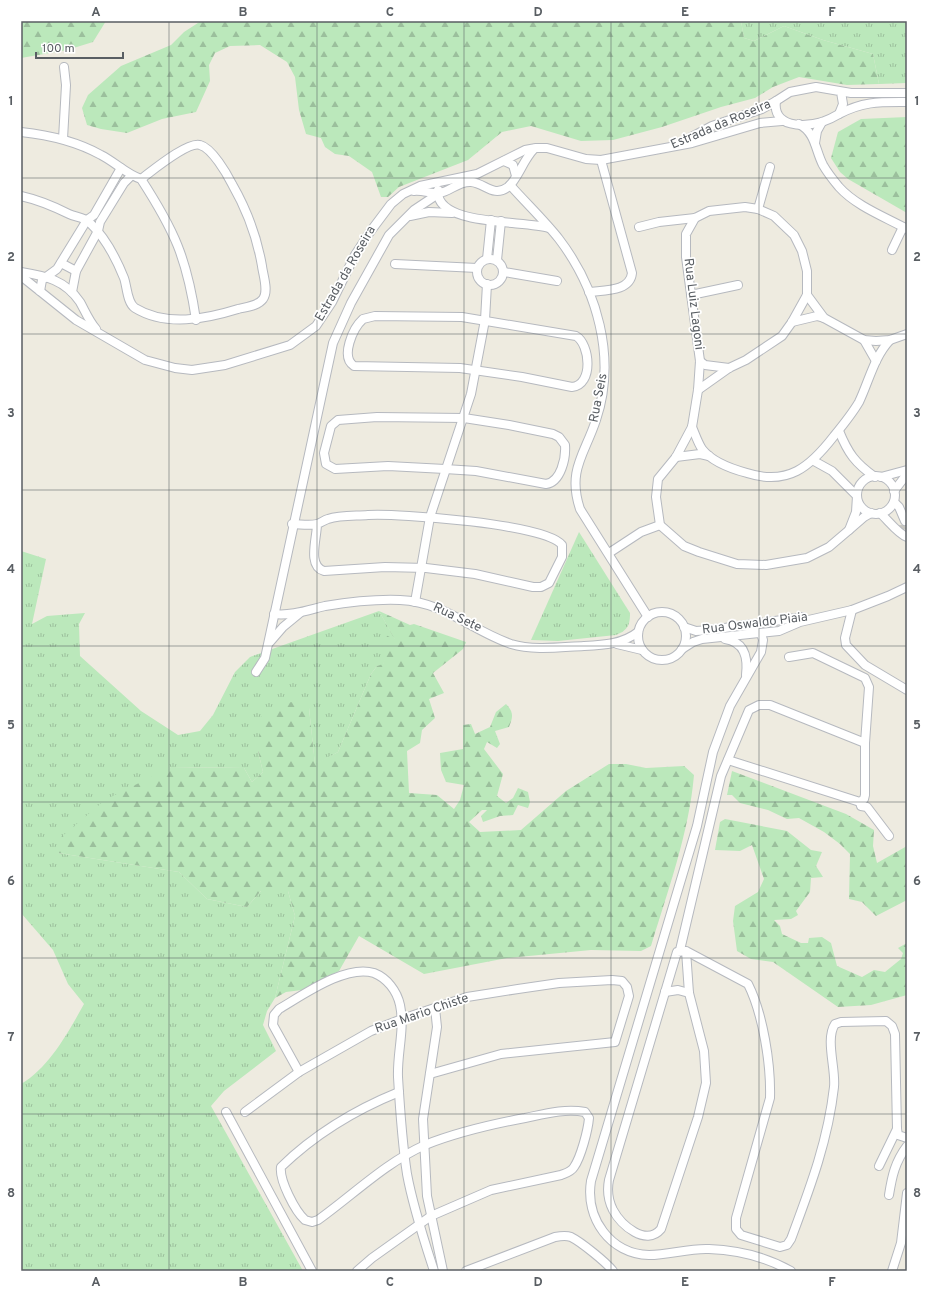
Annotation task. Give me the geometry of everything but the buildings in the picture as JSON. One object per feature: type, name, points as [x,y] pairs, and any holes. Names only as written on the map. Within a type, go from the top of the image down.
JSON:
[{"type":"street","points":[[63,139],[66,85],[64,67]]},
{"type":"street","name":"Estrada da Roseira","points":[[665,148],[687,140],[712,126],[762,109],[790,92],[806,87],[826,87],[841,92],[861,94],[907,93]]},
{"type":"street","points":[[839,114],[843,104],[841,92]]},
{"type":"street","name":"Estrada da Roseira","points":[[776,101],[776,114],[782,121]]},
{"type":"street","name":"Estrada da Roseira","points":[[21,276],[82,324],[97,331],[145,360],[175,368],[192,370],[225,366],[290,345],[316,326],[325,314],[356,255],[370,232],[397,198],[420,186],[477,174],[525,150],[536,148],[547,148],[586,159],[601,160],[710,138],[760,123],[782,121],[799,124],[822,122],[868,103],[907,102]]},
{"type":"street","points":[[815,143],[817,131],[822,122]]},
{"type":"street","points":[[799,124],[808,131],[815,143],[823,166],[840,188],[856,201],[905,228],[892,250]]},
{"type":"street","points":[[21,132],[63,139],[100,154],[131,176],[141,179],[167,220],[181,250],[188,276],[196,320]]},
{"type":"street","points":[[21,196],[46,202],[87,220],[98,231],[117,262],[134,307],[158,317],[196,320],[247,307],[261,301],[264,298],[265,286],[260,256],[249,218],[238,194],[224,170],[207,148],[194,144],[141,179]]},
{"type":"street","points":[[256,672],[264,658],[267,648],[292,524],[333,342],[345,314],[383,244],[407,217],[438,194],[463,183],[475,183],[488,190],[504,190],[510,185],[526,158],[536,148]]},
{"type":"street","points":[[589,292],[624,286],[632,277],[632,269],[601,160]]},
{"type":"street","points":[[504,161],[513,165],[516,176]]},
{"type":"street","points":[[758,209],[770,167]]},
{"type":"street","points":[[40,291],[42,280],[55,271],[87,220],[94,215],[121,168]]},
{"type":"street","points":[[477,174],[477,180],[480,185]]},
{"type":"street","points":[[72,292],[76,271],[98,231],[100,222],[114,197],[131,176]]},
{"type":"street","points":[[446,181],[439,187],[438,194],[445,206],[454,213]]},
{"type":"street","name":"Rua Seis","points":[[510,185],[550,228],[575,263],[589,292],[602,336],[604,378],[597,418],[577,465],[575,488],[580,509],[609,552],[648,617]]},
{"type":"street","points":[[409,191],[422,191],[438,194]]},
{"type":"street","points":[[518,223],[528,221],[532,215],[532,208]]},
{"type":"street","points":[[640,227],[659,222],[695,218],[710,211],[727,208],[758,209],[774,216],[794,235],[806,261],[807,295],[792,322],[782,336],[746,360],[729,368],[698,390]]},
{"type":"street","points":[[407,217],[428,212],[454,213],[491,220],[550,228]]},
{"type":"street","name":"Rua Luiz Lagoni","points":[[695,218],[686,234],[687,274],[700,361],[705,365],[729,368]]},
{"type":"street","points":[[487,259],[491,220]]},
{"type":"street","points":[[497,260],[501,221]]},
{"type":"street","points":[[487,259],[497,260],[502,265],[504,272],[502,278],[497,283],[487,284],[478,278],[477,268],[481,262],[487,259]]},
{"type":"street","points":[[61,262],[76,271]]},
{"type":"street","points":[[395,264],[477,268]]},
{"type":"street","name":"Estrada da Roseira","points":[[21,272],[47,276],[64,285],[72,292],[81,304],[90,322],[97,331]]},
{"type":"street","points":[[504,272],[557,281]]},
{"type":"street","points":[[414,602],[419,568],[430,517],[445,468],[464,418],[476,370],[485,320],[487,284]]},
{"type":"street","points":[[691,295],[738,285]]},
{"type":"street","points":[[807,295],[824,318]]},
{"type":"street","points":[[66,312],[74,312],[81,304]]},
{"type":"street","points":[[442,316],[485,320],[578,338],[585,346],[587,371],[583,383],[572,387],[476,370],[431,367],[358,367],[350,362],[347,353],[356,327],[366,318],[442,316]]},
{"type":"street","points":[[792,322],[817,316],[824,318],[864,340],[876,342],[890,340],[907,334]]},
{"type":"street","points":[[864,340],[876,361]]},
{"type":"street","points":[[692,427],[702,449],[710,456],[737,470],[770,478],[790,474],[814,461],[839,431],[858,403],[876,361],[883,348],[890,340]]},
{"type":"street","points":[[700,361],[698,390],[692,427],[676,457],[658,479],[656,497],[660,525],[684,546],[737,564],[766,565],[807,558],[829,547],[864,517],[889,509],[896,504]]},
{"type":"street","points":[[371,417],[464,418],[509,425],[553,434],[559,437],[564,442],[565,448],[558,476],[552,482],[546,484],[476,471],[445,468],[388,466],[332,469],[326,464],[324,457],[330,426],[338,420],[371,417]]},
{"type":"street","points":[[839,431],[848,452],[857,463],[892,485],[896,504],[905,528]]},
{"type":"street","points":[[676,457],[700,454],[710,456]]},
{"type":"street","points":[[814,461],[832,471],[857,496],[862,507],[888,519],[894,520],[905,528]]},
{"type":"street","points":[[849,530],[856,512],[857,496],[860,485],[869,478],[907,470]]},
{"type":"street","points":[[894,491],[907,474]]},
{"type":"street","points":[[896,504],[907,512]]},
{"type":"street","points":[[292,524],[317,524],[328,519],[368,515],[406,515],[430,517],[491,524],[554,539],[562,546],[563,554],[550,583],[537,587],[475,574],[419,568],[385,567],[329,572],[321,570],[314,561],[317,524]]},
{"type":"street","points":[[888,519],[899,533],[905,528]]},
{"type":"street","points":[[609,552],[641,532],[660,525]]},
{"type":"street","name":"Rua Oswaldo Piaia","points":[[682,649],[693,642],[779,631],[800,622],[852,610],[907,587]]},
{"type":"street","name":"Rua Sete","points":[[274,614],[287,614],[356,602],[400,600],[440,608],[514,645],[532,647],[614,643],[628,639],[638,632]]},
{"type":"street","points":[[852,610],[845,638],[846,646],[865,665],[907,690]]},
{"type":"street","points":[[267,648],[273,636],[304,611]]},
{"type":"street","points":[[657,613],[671,614],[679,619],[684,627],[686,636],[682,649],[672,658],[662,660],[653,659],[642,650],[638,641],[638,632],[642,623],[648,617],[657,613]]},
{"type":"street","name":"Rua Oswaldo Piaia","points":[[684,627],[696,631],[827,615]]},
{"type":"street","points":[[737,626],[748,627],[761,634],[763,640],[761,652]]},
{"type":"street","points":[[779,631],[761,652],[730,706],[712,752],[697,826],[591,1181],[590,1202],[596,1221],[603,1232],[613,1242],[630,1251],[648,1255],[696,1249],[732,1251],[766,1260],[791,1271]]},
{"type":"street","points":[[717,638],[732,640],[743,648],[747,658],[746,678]]},
{"type":"street","name":"Rua Sete","points":[[614,643],[633,646],[642,650]]},
{"type":"street","points":[[789,657],[813,653],[865,678],[869,687],[862,800]]},
{"type":"street","points":[[865,743],[770,705],[760,705],[749,710],[721,776],[683,951],[689,993],[704,1051],[706,1083],[698,1117],[662,1227],[656,1234],[646,1236],[634,1231],[620,1220],[611,1204],[608,1186],[678,952],[683,951],[748,984],[762,1029],[770,1080],[770,1098],[736,1218],[736,1229],[740,1236],[780,1247],[787,1245],[791,1239],[820,1159],[826,1136],[835,1085],[831,1033],[835,1024],[841,1022],[886,1022],[892,1026],[895,1034],[897,1129],[898,1135],[907,1138]]},
{"type":"street","points":[[728,760],[868,802],[867,807],[889,836]]},
{"type":"street","points":[[299,1072],[273,1025],[274,1015],[279,1008],[329,981],[352,972],[374,974],[391,986],[400,1003],[402,1019],[398,1075],[407,1175],[434,1271]]},
{"type":"street","name":"Rua Mario Chiste","points":[[245,1112],[299,1072],[371,1031],[468,997],[518,988],[559,983],[612,980],[622,981],[627,987],[629,996],[614,1042],[593,1046],[501,1054],[430,1074]]},
{"type":"street","points":[[665,992],[678,990],[689,993]]},
{"type":"street","points":[[435,1008],[436,1027],[423,1119],[427,1196],[443,1271]]},
{"type":"street","points":[[358,1271],[372,1258],[431,1216],[491,1190],[561,1175],[571,1171],[576,1166],[588,1127],[589,1118],[585,1112],[575,1110],[560,1111],[510,1120],[425,1146],[374,1176],[318,1220],[312,1222],[302,1218],[280,1176],[282,1167],[318,1137],[354,1114],[399,1092]]},
{"type":"street","points":[[226,1112],[312,1271]]},
{"type":"street","points":[[879,1166],[897,1129]]},
{"type":"street","points":[[888,1195],[892,1171],[900,1155],[907,1146]]},
{"type":"street","points":[[892,1271],[902,1238],[907,1194]]},
{"type":"street","points":[[466,1271],[555,1237],[564,1236],[571,1237],[606,1263],[613,1271]]},
{"type":"green space","points":[[21,21],[106,21],[93,42],[67,50],[21,58]]},
{"type":"green space","points":[[201,21],[741,21],[744,38],[754,41],[784,26],[823,40],[873,54],[879,84],[847,85],[799,77],[773,87],[755,98],[721,107],[662,127],[613,140],[581,141],[531,126],[502,132],[468,160],[399,187],[388,197],[381,197],[372,172],[349,156],[335,154],[325,147],[321,138],[306,134],[299,110],[295,77],[287,62],[260,45],[230,46],[215,53],[209,65],[210,81],[196,112],[162,119],[127,133],[87,125],[82,108],[88,95],[121,66],[171,45],[184,32]]},
{"type":"green space","points":[[741,21],[907,21],[907,83],[879,84],[873,54],[823,40],[784,26],[754,41],[744,38]]},
{"type":"green space","points":[[907,117],[907,213],[848,179],[840,172],[831,158],[838,132],[861,119]]},
{"type":"green space","points":[[579,532],[630,613],[628,627],[616,635],[558,641],[531,640]]},
{"type":"green space","points":[[21,551],[46,559],[32,624],[47,616],[85,613],[79,624],[80,656],[141,711],[178,735],[200,731],[213,715],[235,672],[250,657],[379,611],[396,641],[387,654],[383,665],[377,666],[371,674],[338,752],[315,765],[309,708],[258,751],[263,772],[252,782],[244,768],[171,767],[58,853],[179,872],[207,899],[247,907],[261,891],[288,891],[295,916],[275,998],[267,1011],[263,1025],[276,1051],[224,1091],[211,1106],[303,1271],[21,1271],[21,1084],[41,1069],[49,1059],[65,1037],[84,1004],[68,984],[53,950],[21,913]]},
{"type":"green space","points":[[379,611],[410,625],[414,624],[466,642],[463,649],[433,673],[444,693],[429,699],[435,718],[422,730],[420,743],[407,751],[409,793],[437,795],[454,809],[460,800],[464,785],[446,782],[441,770],[440,753],[463,749],[463,725],[471,724],[475,734],[490,727],[496,712],[506,704],[512,712],[509,727],[495,731],[500,744],[497,748],[487,742],[484,749],[503,774],[497,796],[506,803],[513,798],[518,788],[528,792],[530,802],[528,808],[518,805],[513,815],[500,816],[483,822],[481,816],[487,810],[482,810],[469,822],[480,832],[521,830],[566,791],[609,764],[626,764],[646,768],[684,766],[694,775],[688,818],[683,840],[651,946],[641,951],[591,950],[507,958],[424,974],[359,936],[339,971],[302,990],[286,992],[275,998],[295,916],[288,891],[261,891],[247,907],[207,899],[179,872],[58,853],[60,838],[105,800],[171,767],[244,768],[252,782],[263,772],[258,751],[261,716],[291,702],[309,708],[315,764],[338,752],[371,674],[377,666],[383,664],[386,654],[380,640],[386,635],[395,640]]},
{"type":"green space","points":[[732,771],[846,814],[874,830],[873,846],[877,863],[907,846],[907,900],[876,916],[862,902],[849,899],[850,854],[824,832],[799,818],[787,819],[768,810],[740,803],[732,795],[727,795]]},
{"type":"green space","points":[[725,819],[787,831],[811,850],[822,852],[816,866],[823,877],[811,878],[810,892],[796,911],[798,915],[791,919],[774,920],[780,926],[782,934],[801,943],[808,943],[809,938],[822,937],[831,943],[837,966],[862,977],[874,970],[885,972],[901,959],[903,953],[898,948],[907,943],[907,995],[871,1005],[838,1007],[773,962],[751,959],[737,951],[733,921],[735,906],[758,892],[764,879],[752,845],[740,851],[715,850],[720,822]]},
{"type":"tunnel","points":[[901,525],[902,530]]}]
